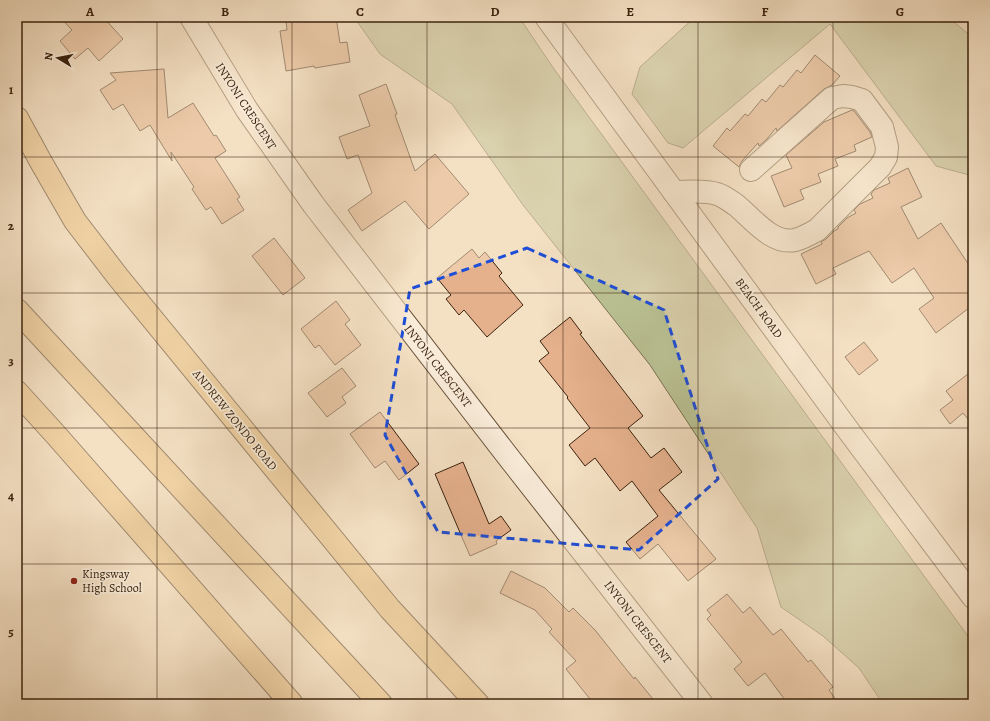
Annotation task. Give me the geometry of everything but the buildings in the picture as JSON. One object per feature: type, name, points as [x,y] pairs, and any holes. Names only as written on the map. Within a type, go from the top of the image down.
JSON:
[{"type":"main road","name":"ANDREW ZONDO ROAD","points":[[17,118],[75,221],[118,277],[390,610],[478,704]]},
{"type":"main road","points":[[17,310],[381,704]]},
{"type":"main road","points":[[17,392],[61,440],[292,704]]},
{"type":"street","name":"INYONI CRESCENT","points":[[191,17],[247,110],[313,204],[702,704]]},
{"type":"street","name":"BEACH ROAD","points":[[546,17],[848,430],[973,597]]},
{"type":"street","points":[[674,192],[706,192],[718,194],[731,201],[762,230],[781,240],[794,240],[806,237],[817,230],[880,167],[886,157],[887,147],[882,127],[862,100],[843,96],[832,98],[751,170]]},
{"type":"highlighted area","points":[[527,248],[664,310],[718,479],[639,550],[438,532],[385,435],[410,289]]},
{"type":"green space","points":[[354,17],[519,17],[554,69],[973,643],[973,704],[883,704],[859,668],[823,636],[781,607],[757,528],[650,365],[523,205],[452,104],[380,54]]},
{"type":"green space","points":[[695,17],[948,17],[973,38],[973,176],[936,166],[830,24],[683,148],[668,143],[632,94],[640,67]]},
{"type":"place","name":"Kingsway High School","points":[[74,581]]}]
